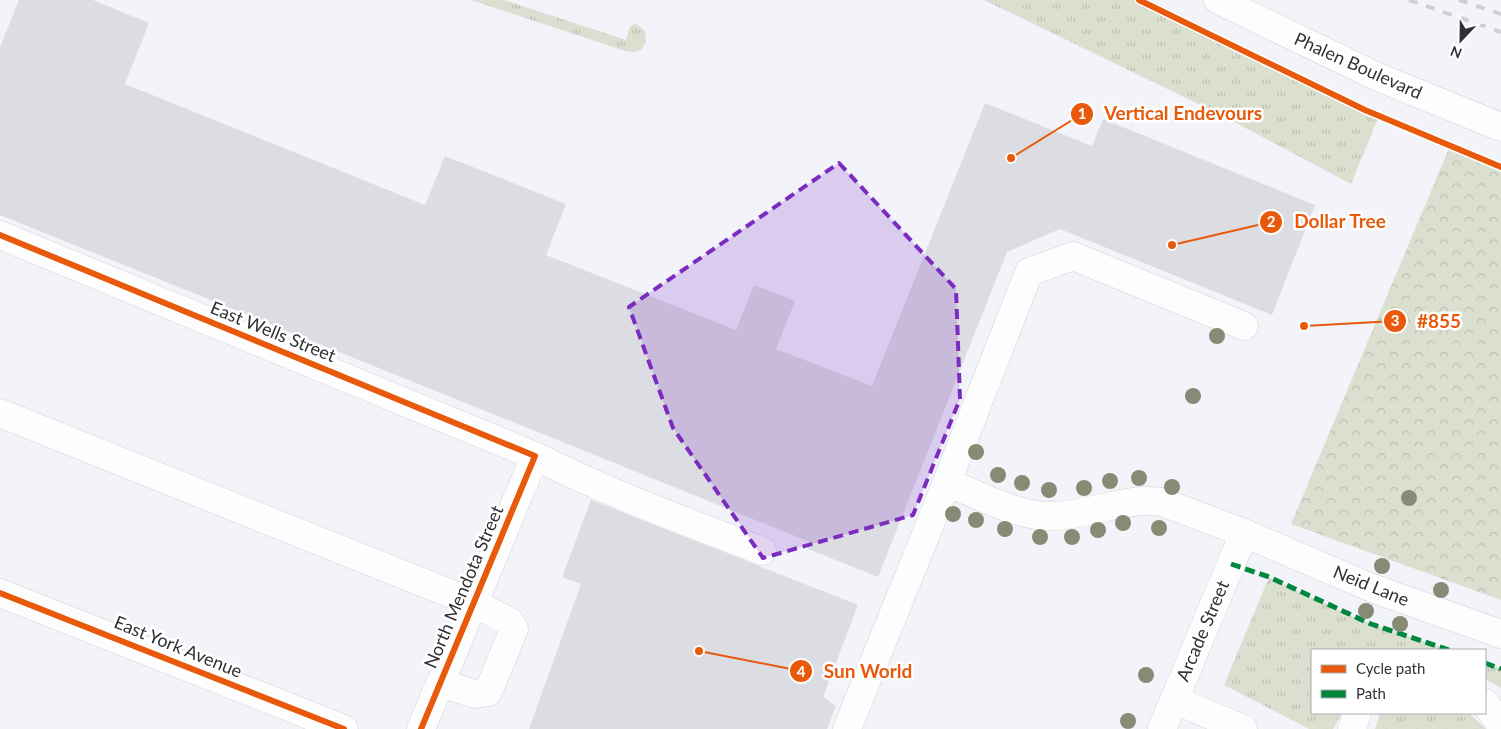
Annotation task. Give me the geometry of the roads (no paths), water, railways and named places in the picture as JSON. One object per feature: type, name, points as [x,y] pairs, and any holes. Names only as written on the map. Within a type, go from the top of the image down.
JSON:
[{"type":"street","name":"Phalen Boulevard","points":[[1218,0],[1380,78],[1501,127]]},
{"type":"street","name":"East Wells Street","points":[[0,235],[535,456],[570,474],[762,550]]},
{"type":"street","points":[[847,729],[947,482],[1028,272],[1073,256],[1244,326]]},
{"type":"street","points":[[0,413],[474,603],[510,622],[514,629],[488,692],[475,694],[440,683]]},
{"type":"street","name":"North Mendota Street","points":[[421,729],[535,456]]},
{"type":"street","name":"Neid Lane","points":[[947,482],[1031,514],[1066,515],[1125,501],[1150,500],[1162,502],[1244,533],[1372,588],[1501,634]]},
{"type":"street","name":"Arcade Street","points":[[1162,729],[1244,533]]},
{"type":"street","name":"East York Avenue","points":[[0,593],[344,729]]},
{"type":"street","points":[[1175,700],[1243,729]]},
{"type":"street","points":[[1486,704],[1501,725]]},
{"type":"street","points":[[1352,729],[1358,714]]},
{"type":"railway","points":[[1409,0],[1501,32]]},
{"type":"railway","points":[[1459,0],[1501,14]]},
{"type":"place","name":"Vertical Endevours","points":[[1011,158]]},
{"type":"place","name":"Dollar Tree","points":[[1172,245]]},
{"type":"place","name":"#855","points":[[1304,326]]},
{"type":"place","name":"Sun World","points":[[699,651]]}]
